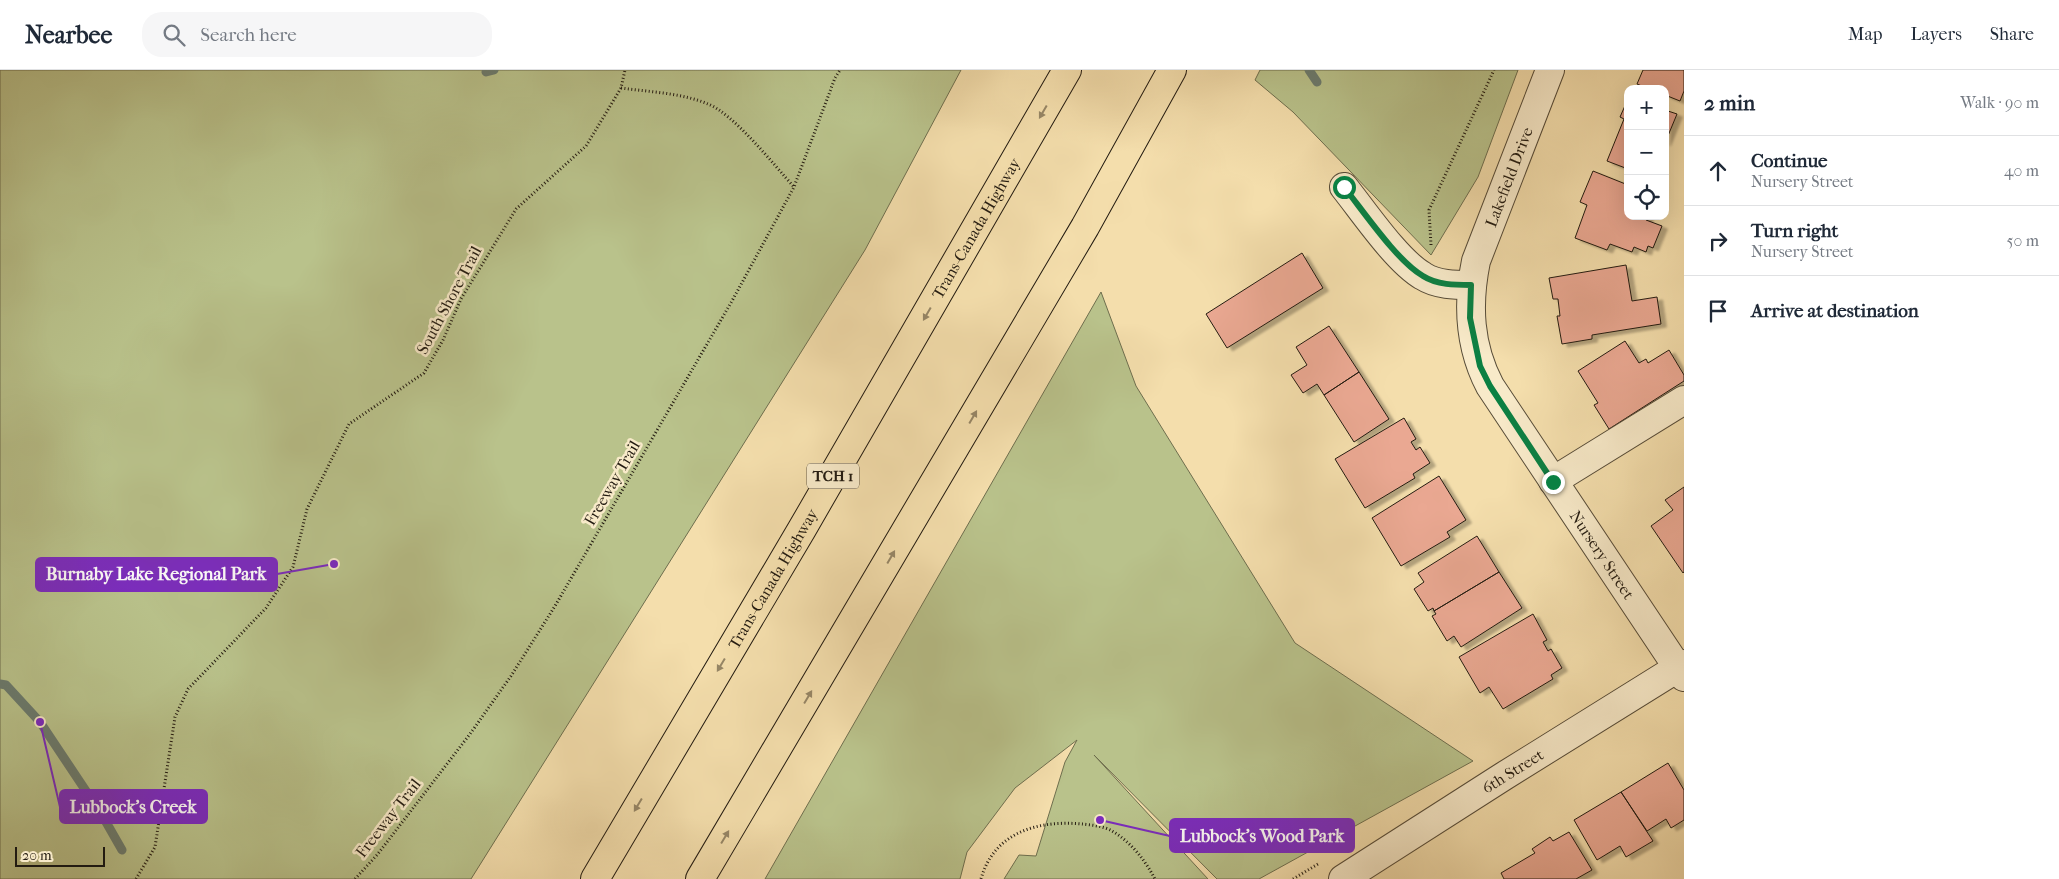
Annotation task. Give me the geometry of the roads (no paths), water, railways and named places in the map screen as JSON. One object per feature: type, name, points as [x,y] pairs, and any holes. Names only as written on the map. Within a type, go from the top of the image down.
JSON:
[{"type":"highway","name":"Trans-Canada Highway","points":[[595,879],[802,528],[1068,70]]},
{"type":"highway","points":[[700,879],[1080,236],[1172,70]]},
{"type":"street","name":"Lakefield Drive","points":[[1471,285],[1476,261],[1550,70]]},
{"type":"street","points":[[1344,187],[1405,262],[1417,272],[1446,284],[1471,285]]},
{"type":"street","name":"Nursery Street","points":[[1471,285],[1470,318],[1480,366],[1490,386],[1553,482],[1682,670]]},
{"type":"street","points":[[1553,482],[1684,400]]},
{"type":"street","name":"6th Street","points":[[1343,879],[1504,776],[1682,670]]},
{"type":"waterway","points":[[486,72],[494,70]]},
{"type":"waterway","points":[[1309,70],[1317,82]]},
{"type":"waterway","points":[[0,684],[6,685],[40,722],[102,815],[122,850]]},
{"type":"place","name":"Burnaby Lake Regional Park","points":[[334,564]]},
{"type":"place","name":"Lubbock's Creek","points":[[40,722]]},
{"type":"place","name":"Lubbock's Wood Park","points":[[1100,820]]}]
